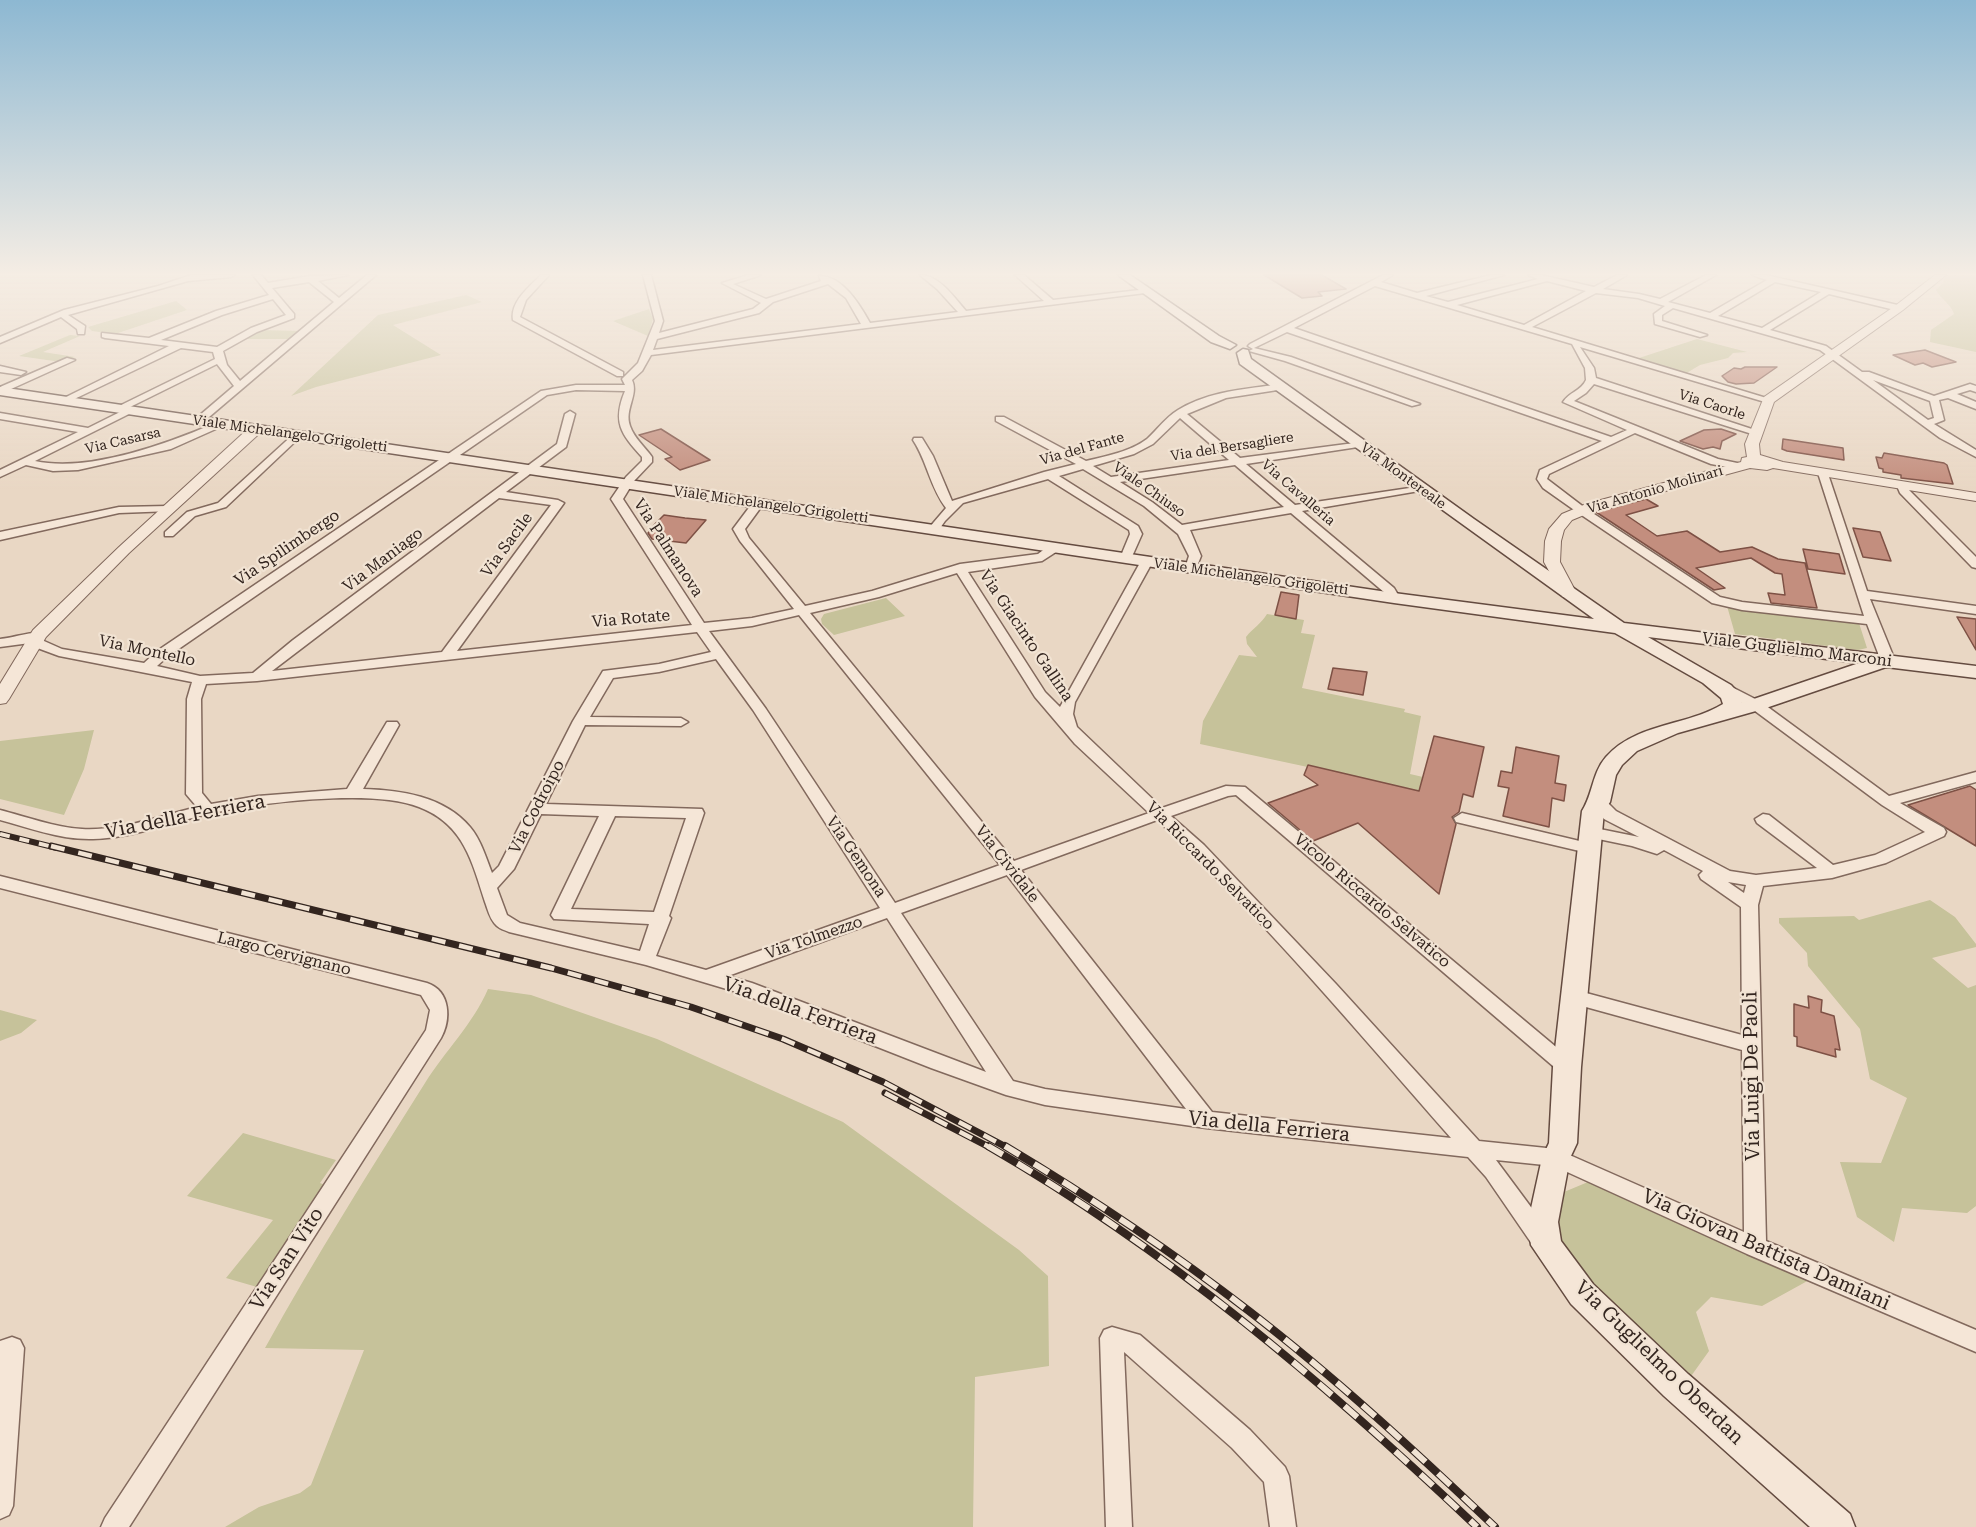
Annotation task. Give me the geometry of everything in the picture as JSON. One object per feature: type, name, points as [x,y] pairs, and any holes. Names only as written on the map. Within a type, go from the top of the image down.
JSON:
[{"type":"main road","name":"Via Montereale","points":[[1229,346],[1227,348],[1231,351],[1250,350],[1245,361],[1569,594],[1618,627],[1711,680],[1734,701],[1729,710],[1717,715]]},
{"type":"main road","name":"Viale Michelangelo Grigoletti","points":[[0,391],[1541,618]]},
{"type":"main road","points":[[1541,618],[1571,608],[1572,601],[1569,594]]},
{"type":"main road","name":"Viale Guglielmo Marconi","points":[[1541,618],[1976,672]]},
{"type":"main road","points":[[1546,1245],[1543,1222],[1556,1158],[1563,1143],[1567,1067],[1589,840],[1593,811],[1599,801],[1605,775],[1614,761],[1630,747],[1659,733],[1756,705],[1884,661]]},
{"type":"main road","name":"Via Guglielmo Oberdan","points":[[1546,1245],[1582,1294],[1676,1385],[1837,1527]]},
{"type":"street","points":[[63,401],[177,346]]},
{"type":"street","points":[[185,346],[219,355],[232,380],[241,387]]},
{"type":"street","name":"Via Casarsa","points":[[0,474],[90,431],[231,346]]},
{"type":"street","points":[[198,421],[288,346]]},
{"type":"street","points":[[567,346],[627,379]]},
{"type":"street","points":[[625,484],[647,462],[648,457],[627,433],[622,422],[627,379],[639,369],[650,346]]},
{"type":"street","points":[[647,353],[698,346]]},
{"type":"street","points":[[1250,350],[1257,346]]},
{"type":"street","points":[[1338,346],[1613,441]]},
{"type":"street","points":[[1575,346],[1591,368],[1591,380],[1589,385],[1568,402],[1715,462],[1748,463],[1767,400],[1844,346]]},
{"type":"street","points":[[1588,346],[1767,400]]},
{"type":"street","points":[[1818,346],[1829,351],[1831,355],[1944,436],[1976,454]]},
{"type":"street","points":[[1250,350],[1288,360],[1415,404]]},
{"type":"street","name":"Viale Michelangelo Grigoletti","points":[[0,391],[70,360]]},
{"type":"street","points":[[0,369],[21,372]]},
{"type":"street","points":[[1858,373],[1875,376],[1934,399],[1970,387],[1976,388]]},
{"type":"street","name":"Via Spilimbergo","points":[[147,668],[162,654],[544,393],[556,389],[627,379]]},
{"type":"street","name":"Via Caorle","points":[[1591,380],[1756,432]]},
{"type":"street","name":"Via del Fante","points":[[934,529],[951,507],[972,496],[1130,452],[1149,442],[1180,413],[1224,395],[1281,387]]},
{"type":"street","points":[[1950,395],[1976,406]]},
{"type":"street","points":[[1927,423],[1939,420],[1934,399]]},
{"type":"street","name":"Via Cavalleria","points":[[1180,413],[1390,591],[1394,598]]},
{"type":"street","name":"Via Maniago","points":[[257,677],[298,643],[562,445],[570,414]]},
{"type":"street","points":[[0,416],[90,431]]},
{"type":"street","name":"Viale Chiuso","points":[[1000,420],[1083,464],[1148,504],[1183,532],[1195,556],[1191,568]]},
{"type":"street","name":"Via Casarsa","points":[[26,462],[53,468],[78,467],[171,446],[222,424]]},
{"type":"street","points":[[4,694],[37,636],[168,509],[256,429]]},
{"type":"street","points":[[1634,430],[1544,472],[1542,478],[1547,486],[1581,510],[1716,600],[1742,606],[1873,621]]},
{"type":"street","points":[[169,534],[191,514],[222,505],[296,435]]},
{"type":"street","points":[[918,440],[927,451],[943,499],[951,507]]},
{"type":"street","name":"Via del Bersagliere","points":[[1111,480],[1358,444]]},
{"type":"street","name":"Via Antonio Molinari","points":[[1551,558],[1557,529],[1567,518],[1581,510],[1748,463],[1763,467],[1769,464],[1976,497]]},
{"type":"street","points":[[1823,473],[1859,587],[1864,594],[1885,653],[1884,661]]},
{"type":"street","points":[[1048,474],[1134,528],[1136,534],[1126,558]]},
{"type":"street","name":"Via Palmanova","points":[[625,484],[617,499],[701,629]]},
{"type":"street","points":[[1903,486],[1904,491],[1976,564]]},
{"type":"street","points":[[1183,532],[1186,528],[1195,525],[1419,488]]},
{"type":"street","name":"Via Sacile","points":[[447,655],[558,503],[498,494]]},
{"type":"street","name":"Via Cividale","points":[[758,504],[739,529],[744,539],[1011,868],[1206,1120]]},
{"type":"street","points":[[0,536],[119,510],[168,509]]},
{"type":"street","name":"Via Rotate","points":[[200,681],[257,677],[752,622],[804,612],[874,594],[960,568],[1033,559],[1055,547]]},
{"type":"street","points":[[1525,563],[1544,566],[1551,558],[1569,594]]},
{"type":"street","points":[[1065,722],[1064,715],[1068,702],[1147,561]]},
{"type":"street","name":"Via Giacinto Gallina","points":[[960,568],[1040,694],[1065,722]]},
{"type":"street","points":[[1864,594],[1976,610]]},
{"type":"street","name":"Via Gemona","points":[[701,629],[759,709],[1006,1087]]},
{"type":"street","points":[[0,644],[19,642],[37,636]]},
{"type":"street","points":[[37,636],[37,643],[59,652]]},
{"type":"street","points":[[0,644],[20,650],[23,659]]},
{"type":"street","points":[[23,659],[59,652]]},
{"type":"street","name":"Via Montello","points":[[59,652],[147,668],[200,681],[194,699],[194,794],[207,809]]},
{"type":"street","name":"Via Codroipo","points":[[487,888],[506,869],[580,722],[608,674],[660,668],[719,654]]},
{"type":"street","points":[[1599,801],[1610,815],[1726,876],[1756,881],[1832,872],[1880,859],[1938,832],[1887,802],[1756,705],[1711,680]]},
{"type":"street","points":[[580,722],[681,723]]},
{"type":"street","name":"Via Riccardo Selvatico","points":[[1065,722],[1080,741],[1220,871],[1322,980],[1473,1150]]},
{"type":"street","points":[[353,792],[392,725]]},
{"type":"street","points":[[1887,802],[1976,777]]},
{"type":"street","name":"Vicolo Riccardo Selvatico","points":[[1160,814],[1226,791],[1240,790],[1567,1067]]},
{"type":"street","name":"Via della Ferriera","points":[[0,815],[78,834],[114,831],[165,821],[207,809],[259,801],[353,792],[372,792],[413,800],[442,811],[466,832],[499,917],[509,925],[646,959],[746,988],[1006,1087],[1045,1097],[1206,1120],[1556,1158]]},
{"type":"street","points":[[536,809],[696,813],[662,918],[646,959]]},
{"type":"street","points":[[609,811],[560,915],[662,918]]},
{"type":"street","name":"Via Tolmezzo","points":[[706,977],[1160,814]]},
{"type":"street","points":[[1462,818],[1589,840],[1635,841],[1670,854],[1716,880],[1749,905]]},
{"type":"street","points":[[1764,819],[1832,872]]},
{"type":"street","name":"Via Luigi De Paoli","points":[[1755,1246],[1749,905],[1756,881]]},
{"type":"street","name":"Largo Cervignano","points":[[0,882],[427,990]]},
{"type":"street","name":"Via San Vito","points":[[114,1527],[434,1033],[441,1011],[437,1000],[427,990]]},
{"type":"street","points":[[1575,997],[1751,1045]]},
{"type":"street","points":[[1473,1150],[1507,1189],[1546,1245]]},
{"type":"street","name":"Via Giovan Battista Damiani","points":[[1556,1158],[1976,1341]]},
{"type":"street","points":[[1119,1527],[1112,1338],[1132,1343],[1241,1439],[1275,1476],[1283,1527]]},
{"type":"street","points":[[0,1352],[12,1348],[0,1506]]},
{"type":"shaded area","points":[[43,346],[56,346],[43,352],[75,357],[61,362],[19,356]]},
{"type":"shaded area","points":[[344,346],[427,346],[441,355],[316,387],[291,396]]},
{"type":"shaded area","points":[[1675,346],[1725,346],[1747,352],[1733,353],[1728,358],[1700,365],[1685,374],[1636,359]]},
{"type":"shaded area","points":[[1950,346],[1976,346],[1976,352]]},
{"type":"shaded area","points":[[886,598],[905,616],[834,635],[822,624],[821,619],[824,614]]},
{"type":"shaded area","points":[[1727,606],[1859,623],[1867,648],[1858,650],[1735,634]]},
{"type":"shaded area","points":[[1267,614],[1304,620],[1301,633],[1315,635],[1302,688],[1405,709],[1404,712],[1421,716],[1410,774],[1423,777],[1420,791],[1200,744],[1203,721],[1239,655],[1257,657],[1247,644],[1246,637]]},
{"type":"shaded area","points":[[94,730],[84,769],[64,815],[0,799],[0,741]]},
{"type":"shaded area","points":[[1930,900],[1955,917],[1976,944],[1976,947],[1932,958],[1968,988],[1976,985],[1976,1206],[1967,1213],[1902,1208],[1894,1242],[1857,1217],[1840,1162],[1881,1163],[1907,1098],[1870,1079],[1860,1029],[1808,966],[1807,953],[1779,923],[1779,918],[1854,916],[1859,920]]},
{"type":"shaded area","points":[[488,989],[531,995],[657,1039],[843,1122],[1019,1250],[1048,1276],[1049,1366],[975,1377],[973,1527],[225,1527],[259,1507],[300,1493],[311,1485],[364,1350],[265,1348],[363,1181],[433,1071],[475,1014]]},
{"type":"shaded area","points":[[0,1010],[37,1020],[21,1033],[0,1041]]},
{"type":"shaded area","points":[[243,1133],[336,1160],[320,1183],[325,1185],[257,1287],[226,1278],[273,1220],[187,1196]]},
{"type":"shaded area","points":[[1588,1182],[1811,1279],[1762,1306],[1711,1297],[1696,1312],[1709,1351],[1684,1386],[1557,1244],[1555,1210],[1564,1192]]},
{"type":"building","points":[[1925,350],[1956,362],[1932,367],[1923,363],[1915,365],[1893,355]]},
{"type":"building","points":[[1777,367],[1754,383],[1736,384],[1728,382],[1722,376],[1734,368]]},
{"type":"building","points":[[661,429],[710,460],[680,470],[665,459],[672,457],[639,435]]},
{"type":"building","points":[[1721,429],[1736,434],[1722,441],[1720,449],[1713,447],[1703,449],[1680,441],[1704,430]]},
{"type":"building","points":[[1783,439],[1843,448],[1844,460],[1787,451],[1782,449]]},
{"type":"building","points":[[1884,453],[1944,463],[1947,465],[1953,484],[1901,478],[1901,475],[1883,472],[1883,469],[1879,468],[1876,457],[1882,458]]},
{"type":"building","points":[[1646,499],[1658,506],[1626,515],[1657,536],[1687,531],[1720,552],[1752,547],[1778,559],[1805,563],[1817,608],[1771,603],[1768,593],[1785,595],[1782,574],[1775,573],[1751,558],[1696,568],[1725,588],[1714,590],[1596,512]]},
{"type":"building","points":[[664,515],[706,520],[686,543],[652,539],[648,533],[650,529]]},
{"type":"building","points":[[1853,528],[1880,532],[1891,561],[1863,557]]},
{"type":"building","points":[[1803,549],[1839,554],[1845,574],[1808,569]]},
{"type":"building","points":[[1281,592],[1299,595],[1296,619],[1275,615]]},
{"type":"building","points":[[1957,617],[1976,619],[1976,650]]},
{"type":"building","points":[[1333,668],[1367,672],[1363,695],[1328,689]]},
{"type":"building","points":[[1434,736],[1484,747],[1473,797],[1463,794],[1459,812],[1452,817],[1456,824],[1439,894],[1358,823],[1313,841],[1268,803],[1318,785],[1304,775],[1308,765],[1419,791]]},
{"type":"building","points":[[1516,747],[1559,756],[1555,783],[1566,785],[1564,801],[1552,798],[1549,827],[1503,816],[1509,788],[1498,786],[1501,771],[1512,773]]},
{"type":"building","points":[[1970,786],[1976,790],[1976,846],[1908,805]]},
{"type":"building","points":[[1808,996],[1822,1000],[1821,1012],[1834,1016],[1840,1050],[1835,1049],[1836,1057],[1797,1046],[1797,1037],[1794,1036],[1794,1004],[1809,1008]]},
{"type":"railway","points":[[0,834],[57,848]]},
{"type":"railway","points":[[51,846],[551,968],[691,1007],[783,1039],[883,1082],[1008,1148]]},
{"type":"railway","points":[[885,1093],[991,1148]]},
{"type":"railway","points":[[988,1146],[1120,1230],[1244,1322],[1362,1421],[1477,1527]]},
{"type":"railway","points":[[1005,1146],[1130,1225],[1249,1311],[1375,1416],[1495,1527]]}]
